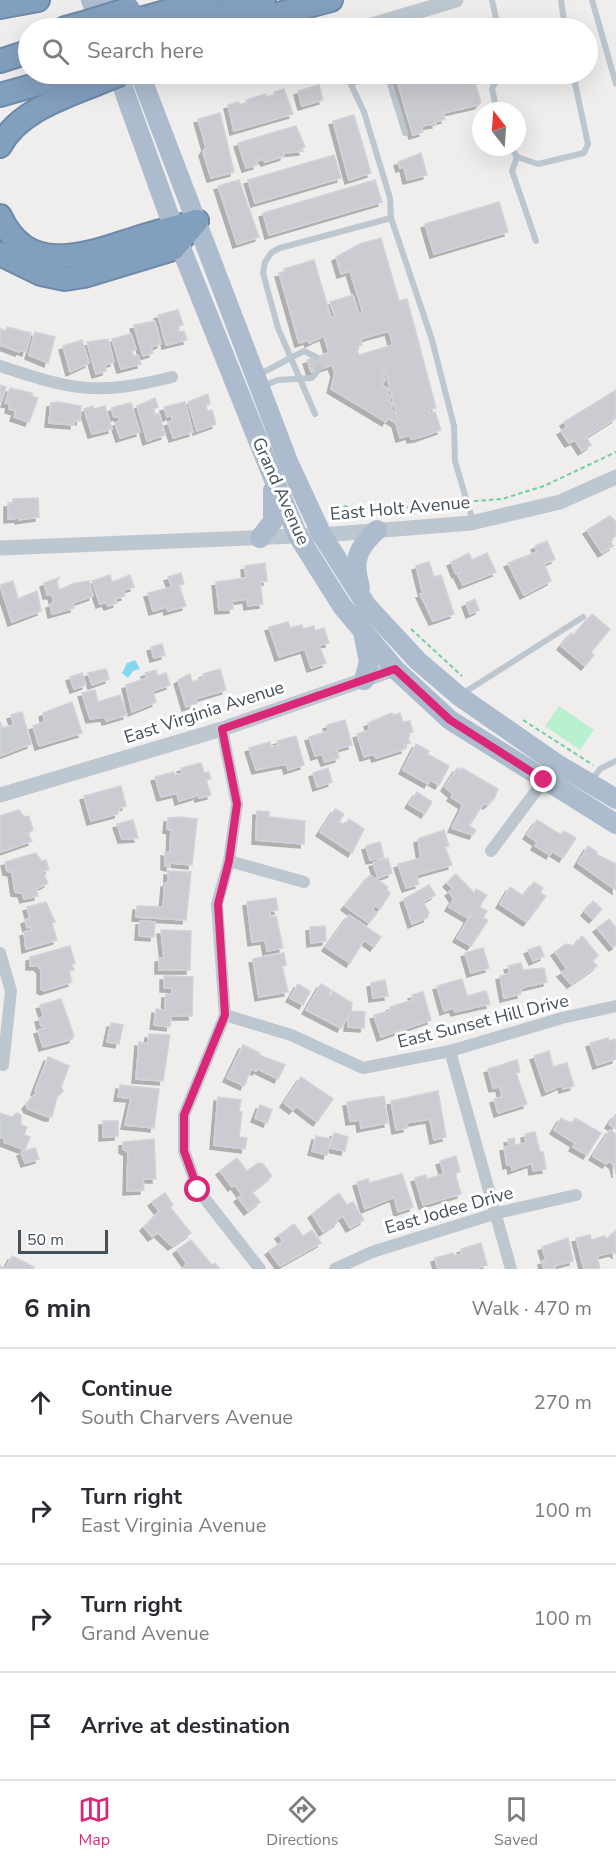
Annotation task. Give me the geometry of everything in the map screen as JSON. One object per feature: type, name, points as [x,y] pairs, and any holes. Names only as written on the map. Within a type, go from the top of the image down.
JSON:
[{"type":"highway","points":[[0,7],[38,0]]},
{"type":"highway","points":[[124,15],[158,0]]},
{"type":"highway","points":[[124,15],[208,0]]},
{"type":"highway","points":[[198,18],[264,0]]},
{"type":"highway","points":[[264,18],[331,0]]},
{"type":"highway","points":[[0,47],[18,42]]},
{"type":"highway","points":[[0,61],[18,55]]},
{"type":"highway","points":[[0,76],[18,70]]},
{"type":"highway","points":[[0,95],[39,84]]},
{"type":"highway","points":[[0,146],[9,132],[36,111],[96,84]]},
{"type":"highway","points":[[0,216],[14,237],[27,248],[43,255],[61,258],[83,256],[176,235],[197,222]]},
{"type":"highway","points":[[0,254],[41,274],[65,279],[84,276],[173,249],[176,235]]},
{"type":"main road","points":[[91,0],[96,18]]},
{"type":"main road","name":"Grand Avenue","points":[[119,84],[176,235],[298,536],[342,606],[395,669],[450,720],[616,824]]},
{"type":"main road","name":"Grand Avenue","points":[[144,84],[289,464],[322,535],[364,602],[418,661],[459,696],[556,764],[616,799]]},
{"type":"main road","points":[[260,538],[273,521],[275,502],[272,475]]},
{"type":"main road","points":[[364,602],[355,572],[356,555],[366,540],[377,530]]},
{"type":"main road","points":[[362,629],[369,662],[364,680]]},
{"type":"street","points":[[398,18],[456,0]]},
{"type":"street","points":[[0,366],[78,389],[123,388],[172,377]]},
{"type":"street","name":"East Holt Avenue","points":[[0,549],[322,535],[473,522],[560,502],[616,477]]},
{"type":"street","name":"East Virginia Avenue","points":[[0,795],[222,729],[418,661]]},
{"type":"street","points":[[222,729],[237,804],[229,861],[218,904],[225,1015],[184,1115],[184,1151],[198,1190],[260,1269]]},
{"type":"street","points":[[491,851],[556,764]]},
{"type":"street","points":[[229,861],[304,882]]},
{"type":"street","points":[[0,953],[11,990],[3,1065]]},
{"type":"street","name":"East Sunset Hill Drive","points":[[225,1015],[291,1035],[363,1068],[450,1051],[562,1018],[616,1006]]},
{"type":"street","points":[[450,1051],[511,1269]]},
{"type":"street","name":"East Jodee Drive","points":[[334,1269],[372,1252],[497,1213],[576,1195]]},
{"type":"lane","points":[[492,0],[496,18]]},
{"type":"lane","points":[[561,0],[564,18]]},
{"type":"lane","points":[[592,0],[597,18]]},
{"type":"lane","points":[[598,20],[616,84]]},
{"type":"lane","points":[[351,84],[364,112],[390,198],[392,218],[432,340],[454,426],[455,461],[473,522]]},
{"type":"lane","points":[[390,84],[405,133]]},
{"type":"lane","points":[[494,84],[492,89],[495,102]]},
{"type":"lane","points":[[536,241],[512,171],[517,157],[538,164],[584,153],[588,144],[575,84]]},
{"type":"lane","points":[[315,414],[293,357],[278,328],[263,273],[265,262],[272,252],[280,248],[392,218]]},
{"type":"lane","points":[[258,381],[304,351],[316,357]]},
{"type":"lane","points":[[258,381],[312,378],[319,369]]},
{"type":"lane","points":[[459,696],[469,687],[583,617]]},
{"type":"lane","points":[[590,783],[600,769],[616,761]]},
{"type":"green space","points":[[559,706],[594,730],[580,750],[545,726]]},
{"type":"water","points":[[135,660],[140,669],[133,671],[128,678],[122,673],[127,663]]},
{"type":"building","points":[[398,84],[475,84],[481,102],[472,102],[472,106],[443,113],[445,119],[435,122],[436,124],[421,126],[423,132],[413,135]]},
{"type":"building","points":[[319,85],[323,100],[302,106],[298,91]]},
{"type":"building","points":[[284,89],[293,114],[234,131],[228,105],[238,102],[240,105],[247,103],[246,100],[266,94],[267,97],[274,95],[274,92]]},
{"type":"building","points":[[220,113],[234,172],[211,178],[203,152],[206,147],[198,119]]},
{"type":"building","points":[[354,115],[371,173],[349,180],[333,121]]},
{"type":"building","points":[[296,126],[305,147],[302,148],[303,151],[283,153],[284,156],[265,162],[263,159],[256,161],[257,165],[246,168],[238,143]]},
{"type":"building","points":[[421,153],[427,175],[407,180],[404,167],[400,168],[398,162]]},
{"type":"building","points":[[334,155],[341,178],[255,203],[248,180]]},
{"type":"building","points":[[239,180],[259,237],[237,244],[218,186]]},
{"type":"building","points":[[375,180],[382,202],[269,235],[263,213]]},
{"type":"building","points":[[499,202],[508,232],[434,254],[425,224]]},
{"type":"building","points":[[381,238],[399,301],[407,299],[436,408],[429,410],[430,414],[435,412],[441,430],[418,438],[411,439],[410,435],[400,438],[396,423],[388,418],[386,422],[331,389],[335,373],[332,365],[311,372],[307,360],[329,353],[324,336],[309,343],[308,340],[299,343],[279,273],[285,272],[284,269],[314,260],[331,318],[335,317],[330,302],[353,295],[359,314],[363,313],[350,271],[341,274],[336,257],[360,244]],"holes":[[[389,331],[393,345],[359,355],[356,347],[362,345],[360,339]],[[383,373],[386,373],[397,415],[391,409],[393,404],[389,401],[391,397],[387,394],[389,389],[382,385],[385,380]]]},
{"type":"building","points":[[178,310],[183,325],[178,326],[179,332],[184,331],[187,340],[166,345],[158,315]]},
{"type":"building","points":[[155,321],[161,344],[151,347],[153,353],[143,356],[134,325]]},
{"type":"building","points":[[7,327],[31,333],[26,352],[20,350],[19,352],[0,345],[1,329],[6,331]]},
{"type":"building","points":[[35,332],[55,337],[48,363],[29,355]]},
{"type":"building","points":[[131,334],[136,349],[132,351],[133,356],[138,355],[141,364],[121,369],[112,339]]},
{"type":"building","points":[[108,339],[114,362],[105,365],[106,371],[96,374],[87,342]]},
{"type":"building","points":[[82,340],[89,363],[70,372],[63,346]]},
{"type":"building","points":[[0,385],[6,387],[1,402],[0,402]]},
{"type":"building","points":[[10,388],[32,393],[32,396],[38,398],[29,422],[14,417],[16,411],[9,409],[10,404],[5,403]]},
{"type":"building","points":[[616,390],[616,418],[586,437],[591,445],[582,451],[575,440],[569,443],[561,431],[567,427],[564,422]]},
{"type":"building","points":[[208,394],[210,404],[206,405],[207,411],[212,410],[216,424],[197,431],[188,402]]},
{"type":"building","points":[[155,398],[158,407],[153,409],[155,415],[159,413],[165,435],[147,441],[137,406]]},
{"type":"building","points":[[185,402],[193,432],[173,438],[168,422],[173,421],[171,415],[167,417],[164,407]]},
{"type":"building","points":[[51,403],[81,406],[80,421],[74,421],[74,425],[49,423]]},
{"type":"building","points":[[131,403],[140,432],[120,438],[115,423],[120,421],[118,416],[114,417],[111,408]]},
{"type":"building","points":[[93,406],[94,409],[105,406],[112,429],[92,434],[84,409]]},
{"type":"building","points":[[38,498],[39,517],[8,519],[8,503],[13,503],[13,499]]},
{"type":"building","points":[[610,516],[616,522],[616,536],[610,540],[613,546],[602,553],[587,530]]},
{"type":"building","points":[[547,541],[555,559],[544,564],[551,581],[524,595],[508,563],[537,552],[535,546]]},
{"type":"building","points":[[469,553],[472,560],[487,553],[496,572],[463,585],[458,575],[462,571],[456,574],[451,562]]},
{"type":"building","points":[[429,562],[434,577],[441,575],[454,614],[433,621],[420,594],[423,594],[416,566]]},
{"type":"building","points":[[265,563],[267,581],[260,582],[263,604],[248,606],[247,599],[232,601],[233,609],[219,610],[216,582],[246,578],[245,566]]},
{"type":"building","points":[[181,573],[184,584],[179,585],[186,606],[168,611],[167,607],[153,611],[148,593],[172,587],[168,577]]},
{"type":"building","points":[[110,575],[112,582],[130,575],[134,587],[123,590],[125,596],[115,599],[117,603],[108,606],[106,602],[100,604],[92,581]]},
{"type":"building","points":[[59,578],[57,581],[59,590],[75,583],[89,581],[93,596],[73,603],[74,608],[52,614],[50,604],[54,603],[52,595],[47,595],[44,583]]},
{"type":"building","points":[[13,581],[18,599],[37,591],[41,611],[12,622],[0,585]]},
{"type":"building","points":[[475,599],[479,610],[470,614],[466,603]]},
{"type":"building","points":[[592,614],[610,629],[591,652],[594,655],[585,666],[561,646],[571,633],[574,635]]},
{"type":"building","points":[[288,622],[290,628],[302,625],[303,629],[314,626],[315,631],[324,628],[329,643],[319,645],[326,663],[311,668],[305,649],[279,657],[269,627]]},
{"type":"building","points":[[162,644],[165,655],[154,658],[151,647]]},
{"type":"building","points":[[106,669],[109,679],[92,685],[88,673]]},
{"type":"building","points":[[220,669],[226,690],[195,699],[197,703],[186,707],[178,680],[190,674],[192,682],[204,678],[203,674]]},
{"type":"building","points":[[156,670],[157,676],[166,673],[170,685],[153,691],[156,702],[132,712],[126,685],[147,678],[145,673]]},
{"type":"building","points":[[82,673],[86,685],[74,689],[70,677]]},
{"type":"building","points":[[95,690],[98,702],[120,695],[127,715],[106,721],[105,717],[90,719],[82,693]]},
{"type":"building","points":[[72,702],[82,733],[39,746],[33,726],[45,722],[43,713]]},
{"type":"building","points":[[22,712],[31,744],[0,756],[0,722],[2,728],[14,725],[11,715]]},
{"type":"building","points":[[392,713],[393,715],[400,713],[403,722],[410,721],[413,732],[407,734],[410,743],[404,745],[405,749],[376,758],[374,754],[364,757],[357,734],[370,730],[368,723]]},
{"type":"building","points":[[345,720],[352,745],[337,749],[339,758],[325,762],[322,754],[315,756],[309,737],[329,731],[327,725]]},
{"type":"building","points":[[296,736],[304,765],[288,770],[286,764],[256,770],[249,748],[270,742],[271,747],[279,745],[277,741]]},
{"type":"building","points":[[416,744],[429,751],[427,754],[449,766],[439,785],[430,780],[428,784],[403,770]]},
{"type":"building","points":[[201,763],[204,773],[209,772],[211,779],[206,780],[211,795],[199,798],[197,791],[196,796],[179,801],[177,793],[161,797],[155,777],[174,772],[175,775],[183,773],[181,768]]},
{"type":"building","points":[[328,768],[332,782],[317,787],[313,773]]},
{"type":"building","points":[[457,768],[461,770],[462,768],[498,789],[494,799],[487,805],[484,803],[469,826],[476,830],[473,835],[452,828],[463,805],[451,797],[453,794],[445,787]]},
{"type":"building","points":[[121,786],[126,806],[119,808],[118,814],[91,821],[84,796]]},
{"type":"building","points":[[417,792],[432,802],[425,814],[409,804]]},
{"type":"building","points":[[335,809],[344,814],[339,822],[345,825],[349,819],[364,829],[352,853],[320,832]]},
{"type":"building","points":[[19,810],[24,817],[29,816],[33,830],[27,833],[32,841],[1,852],[0,816]]},
{"type":"building","points":[[257,811],[269,812],[269,817],[305,821],[304,844],[256,840]]},
{"type":"building","points":[[168,818],[197,819],[192,865],[170,863],[170,867],[165,866],[165,852],[170,853],[171,830],[167,829]]},
{"type":"building","points":[[133,820],[138,838],[122,839],[117,824]]},
{"type":"building","points":[[537,820],[561,835],[564,831],[576,838],[563,858],[552,851],[550,855],[535,846],[537,842],[527,835]]},
{"type":"building","points":[[444,830],[449,846],[445,847],[452,865],[416,875],[419,884],[406,888],[398,864],[421,858],[418,839]]},
{"type":"building","points":[[380,842],[384,858],[370,860],[366,846]]},
{"type":"building","points":[[588,846],[597,852],[596,854],[616,864],[616,890],[578,863]]},
{"type":"building","points":[[36,853],[41,861],[46,860],[49,870],[42,871],[48,883],[36,889],[38,896],[24,899],[22,893],[15,892],[12,872],[7,871],[5,862]]},
{"type":"building","points":[[388,858],[392,873],[378,878],[373,863]]},
{"type":"building","points":[[168,871],[191,872],[186,920],[136,917],[137,906],[163,907]]},
{"type":"building","points":[[456,874],[474,893],[476,889],[487,895],[479,907],[487,911],[483,918],[488,920],[471,946],[457,938],[472,913],[468,918],[449,907],[454,899],[449,892],[453,889],[447,883]]},
{"type":"building","points":[[370,875],[388,887],[386,890],[390,893],[380,909],[375,905],[372,910],[377,913],[369,923],[345,906]]},
{"type":"building","points":[[534,882],[543,888],[540,893],[546,896],[527,922],[500,904],[510,887],[523,896]]},
{"type":"building","points":[[429,885],[435,895],[423,902],[429,913],[427,918],[412,924],[404,899]]},
{"type":"building","points":[[276,898],[278,910],[270,911],[270,917],[276,916],[283,948],[267,951],[265,940],[252,942],[247,902]]},
{"type":"building","points":[[593,901],[602,909],[593,919],[585,912]]},
{"type":"building","points":[[46,902],[55,922],[52,923],[57,940],[26,949],[24,932],[32,930],[31,926],[27,928],[25,920],[30,918],[27,907]]},
{"type":"building","points":[[349,915],[381,937],[374,947],[364,940],[350,963],[326,947]]},
{"type":"building","points":[[609,919],[616,928],[616,945],[613,947],[597,928]]},
{"type":"building","points":[[140,921],[155,922],[154,937],[139,936]]},
{"type":"building","points":[[325,926],[326,941],[311,943],[310,927]]},
{"type":"building","points":[[161,930],[191,931],[190,970],[159,970],[159,958],[164,958]]},
{"type":"building","points":[[582,936],[598,955],[593,961],[597,966],[571,984],[561,973],[567,969],[555,952],[566,944],[574,946]]},
{"type":"building","points":[[70,946],[75,963],[72,964],[74,970],[69,971],[72,982],[44,991],[41,989],[41,970],[38,966],[30,966],[30,957]]},
{"type":"building","points":[[540,946],[544,956],[533,961],[528,950]]},
{"type":"building","points":[[483,948],[489,968],[471,973],[465,953]]},
{"type":"building","points":[[284,953],[286,965],[282,966],[288,992],[259,997],[253,959]]},
{"type":"building","points":[[521,963],[523,970],[544,968],[547,982],[525,987],[520,990],[521,994],[504,998],[500,976],[510,973],[508,966]]},
{"type":"building","points":[[164,976],[193,977],[192,1016],[171,1016],[170,1027],[154,1025],[156,1009],[165,1010],[166,994],[172,994],[172,988],[164,988]]},
{"type":"building","points":[[462,979],[467,996],[486,991],[490,1004],[455,1012],[453,1008],[444,1011],[437,986]]},
{"type":"building","points":[[385,980],[388,996],[373,998],[371,983]]},
{"type":"building","points":[[298,984],[310,991],[303,1005],[290,998]]},
{"type":"building","points":[[321,984],[331,990],[328,996],[330,997],[333,991],[352,1003],[351,1011],[365,1012],[364,1028],[348,1027],[349,1015],[341,1028],[306,1010]]},
{"type":"building","points":[[423,992],[431,1020],[381,1037],[374,1015],[391,1011],[390,1007],[413,1000],[412,995]]},
{"type":"building","points":[[61,999],[74,1036],[72,1039],[43,1047],[38,1030],[45,1028],[45,1025],[41,1026],[39,1018],[44,1017],[40,1005]]},
{"type":"building","points":[[111,1023],[123,1025],[119,1044],[107,1042]]},
{"type":"building","points":[[149,1034],[170,1035],[163,1081],[136,1079],[139,1042],[148,1044]]},
{"type":"building","points":[[608,1038],[609,1041],[616,1039],[616,1059],[597,1065],[590,1043]]},
{"type":"building","points":[[243,1045],[260,1053],[259,1055],[285,1065],[278,1079],[258,1069],[256,1071],[251,1069],[244,1086],[227,1078]]},
{"type":"building","points":[[549,1051],[553,1067],[567,1063],[574,1086],[563,1089],[562,1085],[546,1092],[534,1056]]},
{"type":"building","points":[[48,1057],[69,1066],[61,1087],[63,1091],[57,1097],[52,1117],[28,1109],[26,1105],[37,1092],[35,1091]]},
{"type":"building","points":[[517,1060],[520,1072],[516,1073],[527,1104],[498,1113],[494,1099],[502,1097],[500,1087],[493,1088],[488,1069]]},
{"type":"building","points":[[301,1077],[333,1099],[317,1122],[296,1106],[293,1110],[284,1103]]},
{"type":"building","points":[[120,1085],[159,1089],[154,1128],[125,1125],[131,1098],[118,1097]]},
{"type":"building","points":[[438,1091],[446,1137],[434,1140],[430,1119],[406,1123],[407,1128],[396,1130],[391,1101]]},
{"type":"building","points":[[384,1096],[388,1123],[361,1128],[360,1120],[350,1121],[347,1102]]},
{"type":"building","points":[[218,1097],[241,1100],[239,1137],[247,1138],[245,1149],[214,1145]]},
{"type":"building","points":[[260,1105],[272,1110],[267,1123],[255,1118]]},
{"type":"building","points":[[0,1113],[12,1117],[17,1113],[21,1115],[21,1125],[27,1127],[24,1135],[30,1137],[25,1150],[4,1142],[5,1139],[0,1137]]},
{"type":"building","points":[[616,1115],[616,1129],[609,1124]]},
{"type":"building","points":[[561,1118],[572,1124],[575,1118],[601,1133],[587,1155],[573,1147],[575,1143],[554,1130]]},
{"type":"building","points":[[103,1121],[118,1121],[118,1136],[103,1137]]},
{"type":"building","points":[[610,1130],[616,1134],[616,1174],[614,1165],[609,1161],[606,1164],[593,1156]]},
{"type":"building","points":[[535,1132],[540,1152],[543,1152],[546,1169],[533,1171],[532,1163],[512,1170],[511,1164],[507,1165],[504,1147],[509,1146],[508,1139],[514,1138],[515,1145],[526,1143],[525,1134]]},
{"type":"building","points":[[334,1133],[348,1137],[345,1151],[330,1148]]},
{"type":"building","points":[[316,1136],[331,1139],[327,1155],[312,1151]]},
{"type":"building","points":[[154,1139],[156,1179],[143,1179],[144,1190],[127,1191],[128,1152],[123,1149],[123,1142]]},
{"type":"building","points":[[35,1148],[39,1159],[25,1163],[21,1152]]},
{"type":"building","points":[[456,1156],[460,1172],[455,1173],[461,1194],[423,1205],[415,1178],[426,1175],[427,1179],[444,1174],[440,1161]]},
{"type":"building","points":[[237,1158],[247,1171],[258,1163],[263,1164],[272,1176],[252,1192],[260,1202],[248,1211],[238,1198],[242,1195],[235,1185],[232,1187],[220,1171]]},
{"type":"building","points":[[402,1174],[413,1207],[398,1212],[394,1197],[365,1209],[357,1182],[368,1179],[369,1183]]},
{"type":"building","points":[[165,1193],[173,1205],[170,1207],[191,1233],[172,1246],[158,1233],[152,1237],[144,1227],[159,1211],[152,1202]]},
{"type":"building","points":[[339,1193],[347,1205],[353,1202],[364,1220],[350,1228],[343,1216],[323,1232],[312,1214]]},
{"type":"building","points":[[294,1224],[303,1236],[312,1230],[321,1243],[280,1266],[269,1251],[283,1241],[279,1235]]},
{"type":"building","points":[[615,1231],[616,1254],[613,1252],[597,1256],[600,1269],[584,1269],[576,1238],[590,1235],[591,1240],[604,1236],[608,1239]]},
{"type":"building","points":[[568,1238],[573,1261],[554,1266],[555,1269],[544,1269],[542,1261],[546,1260],[542,1247]]},
{"type":"building","points":[[191,1240],[212,1265],[215,1263],[220,1269],[182,1269],[187,1264],[177,1250]]},
{"type":"building","points":[[481,1243],[487,1265],[474,1269],[438,1269],[435,1258],[453,1253],[455,1256],[462,1254],[461,1249]]},
{"type":"building","points":[[12,1256],[34,1267],[33,1269],[5,1269]]},
{"type":"route","points":[[198,1190],[184,1151],[184,1115],[225,1015],[218,904],[229,861],[237,804],[222,729],[395,669],[450,720],[544,780]]}]
